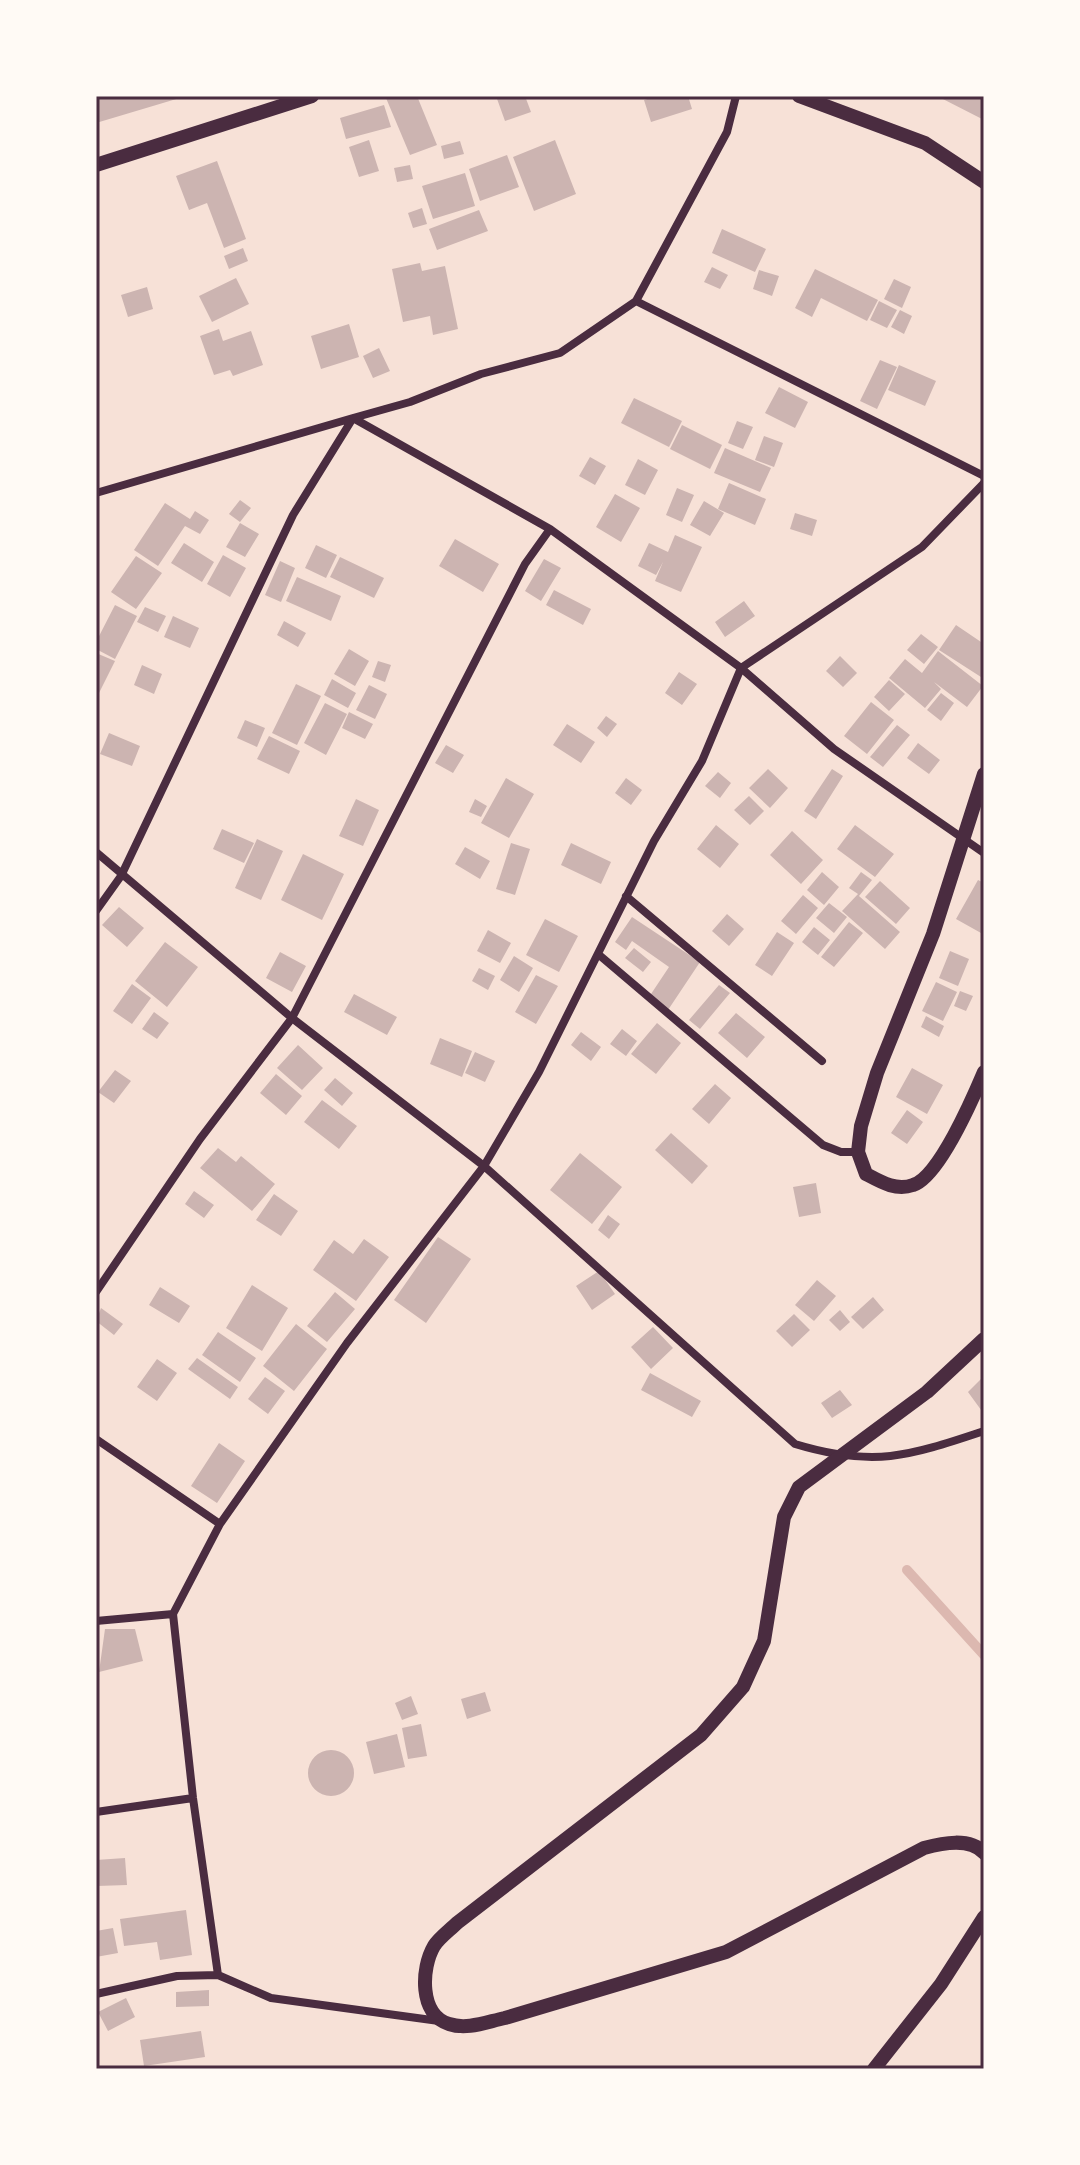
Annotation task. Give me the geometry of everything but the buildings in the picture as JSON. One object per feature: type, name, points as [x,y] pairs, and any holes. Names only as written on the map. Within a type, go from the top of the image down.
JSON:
[{"type":"street","points":[[96,165],[312,96]]},
{"type":"street","points":[[96,493],[410,402],[481,374],[560,353],[636,301],[727,132],[736,96]]},
{"type":"street","points":[[799,96],[925,143],[984,182]]},
{"type":"street","points":[[636,301],[984,476]]},
{"type":"street","points":[[353,418],[550,529],[741,668],[834,749],[984,853]]},
{"type":"street","points":[[96,911],[121,876],[293,515],[353,418]]},
{"type":"street","points":[[218,1975],[193,1798],[173,1614],[220,1524],[347,1343],[484,1166],[539,1072],[654,841],[702,761],[741,668],[922,547],[984,483]]},
{"type":"street","points":[[96,1292],[200,1139],[292,1018],[510,592],[550,529]]},
{"type":"street","points":[[984,774],[933,934],[877,1073],[861,1126],[858,1152],[866,1174],[885,1184],[913,1185],[929,1176],[973,1098],[984,1072]]},
{"type":"street","points":[[96,852],[292,1018],[484,1166],[795,1444],[836,1456],[874,1460],[922,1452],[984,1431]]},
{"type":"street","points":[[626,896],[822,1061]]},
{"type":"street","points":[[598,954],[823,1145],[841,1152],[858,1152]]},
{"type":"street","points":[[441,2022],[429,2007],[426,1993],[425,1975],[434,1945],[457,1923],[701,1735],[743,1687],[764,1641],[784,1517],[799,1487],[836,1456],[927,1392],[984,1339]]},
{"type":"street","points":[[96,1439],[220,1524]]},
{"type":"street","points":[[96,1621],[173,1614]]},
{"type":"street","points":[[96,1812],[193,1798]]},
{"type":"street","points":[[96,1994],[177,1976],[218,1975],[271,1998],[468,2027],[726,1952],[924,1848],[948,1842],[979,1847],[984,1853]]},
{"type":"street","points":[[874,2069],[941,1984],[984,1917]]},
{"type":"waterway","points":[[907,1570],[984,1655]]}]
